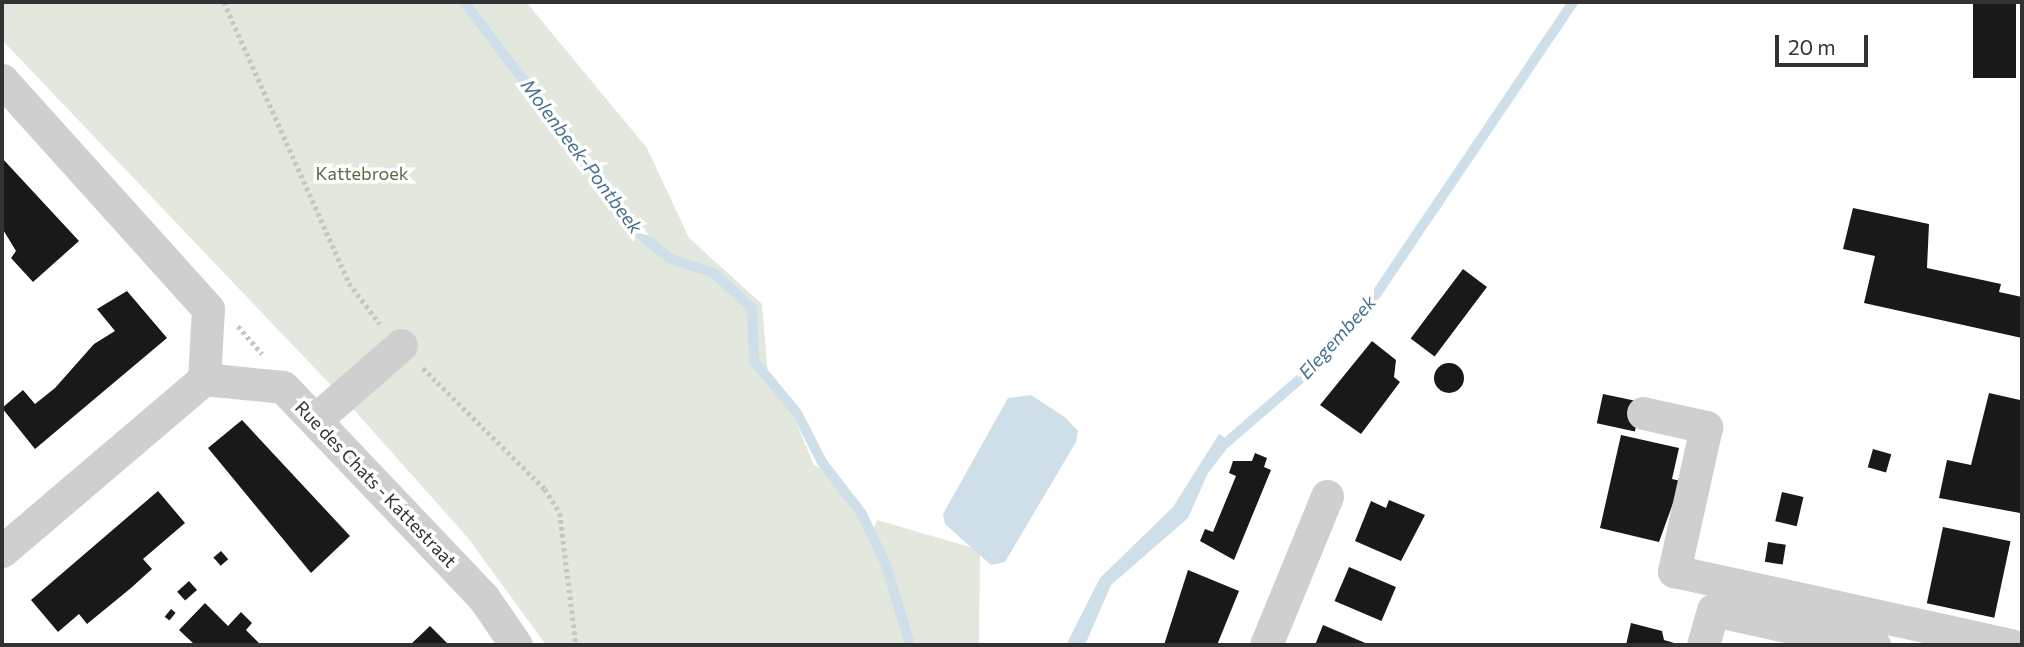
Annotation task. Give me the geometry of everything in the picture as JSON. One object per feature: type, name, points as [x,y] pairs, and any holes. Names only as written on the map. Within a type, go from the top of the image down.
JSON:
[{"type":"street","points":[[2,80],[208,309],[204,379],[2,551]]},
{"type":"street","points":[[315,420],[401,345]]},
{"type":"street","name":"Rue des Chats - Kattestraat","points":[[204,379],[283,387],[483,597],[516,645]]},
{"type":"street","points":[[1643,414],[1706,427],[1674,571],[2011,645]]},
{"type":"street","points":[[1266,645],[1327,496]]},
{"type":"street","points":[[1703,645],[1713,610],[1874,645]]},
{"type":"path","points":[[208,309],[228,314],[283,387]]},
{"type":"green space","name":"Kattebroek","points":[[2,2],[526,2],[647,148],[689,238],[762,304],[768,376],[758,364],[793,415],[814,465],[839,478],[873,530],[877,520],[980,550],[979,645],[546,645],[468,538],[347,402],[2,40]]},
{"type":"shaded area","points":[[1031,395],[1066,418],[1078,431],[1076,442],[1005,562],[991,565],[945,524],[943,514],[1008,398]]},
{"type":"shaded area","points":[[1219,434],[1232,442],[1208,473],[1188,518],[1111,585],[1085,645],[1066,645],[1100,578],[1173,507]]},
{"type":"building","points":[[1973,2],[2016,2],[2016,78],[1973,78]]},
{"type":"building","points":[[2,158],[79,241],[33,282],[11,258],[16,251],[2,228]]},
{"type":"building","points":[[1853,208],[1929,224],[1927,268],[2001,284],[1999,292],[2022,297],[2022,338],[1864,303],[1875,256],[1843,249]]},
{"type":"building","points":[[1463,269],[1487,287],[1435,357],[1411,338]]},
{"type":"building","points":[[127,291],[167,338],[35,449],[2,408],[23,390],[35,404],[55,388],[94,344],[115,331],[97,309]]},
{"type":"building","points":[[1372,341],[1396,360],[1394,377],[1400,382],[1361,434],[1320,405]]},
{"type":"building","points":[[1449,363],[1460,367],[1464,378],[1460,389],[1449,393],[1438,389],[1434,378],[1438,367]]},
{"type":"building","points":[[1989,393],[2020,400],[2020,513],[1939,498],[1947,460],[1971,465]]},
{"type":"building","points":[[1603,394],[1641,402],[1635,431],[1597,423]]},
{"type":"building","points":[[242,420],[350,536],[311,573],[208,448]]},
{"type":"building","points":[[1621,435],[1679,448],[1672,479],[1681,481],[1659,542],[1600,528]]},
{"type":"building","points":[[1873,449],[1891,454],[1886,473],[1868,467]]},
{"type":"building","points":[[1255,453],[1267,458],[1264,467],[1271,470],[1234,560],[1200,541],[1205,529],[1213,532],[1236,476],[1229,473],[1233,461],[1252,461]]},
{"type":"building","points":[[158,491],[185,523],[143,559],[152,569],[131,588],[87,624],[79,614],[58,632],[31,600]]},
{"type":"building","points":[[1782,492],[1803,497],[1797,526],[1775,521]]},
{"type":"building","points":[[1389,500],[1425,515],[1401,561],[1355,541],[1371,501],[1386,508]]},
{"type":"building","points":[[1943,527],[2010,541],[1994,618],[1927,603]]},
{"type":"building","points":[[1768,542],[1786,545],[1783,565],[1765,562]]},
{"type":"building","points":[[221,551],[228,559],[221,566],[213,558]]},
{"type":"building","points":[[1349,567],[1396,587],[1381,621],[1335,601]]},
{"type":"building","points":[[1188,570],[1239,591],[1217,645],[1164,645]]},
{"type":"building","points":[[189,581],[197,590],[185,601],[177,592]]},
{"type":"building","points":[[205,603],[228,626],[241,612],[252,623],[246,630],[260,644],[195,645],[179,630]]},
{"type":"building","points":[[171,609],[176,613],[169,621],[165,617]]},
{"type":"building","points":[[1631,623],[1662,631],[1664,640],[1681,645],[1626,645]]},
{"type":"building","points":[[1323,625],[1370,645],[1315,645]]},
{"type":"building","points":[[430,626],[449,645],[410,645]]},
{"type":"waterway","name":"Molenbeek-Pontbeek","points":[[464,2],[644,238],[671,259],[714,273],[752,308],[754,361],[797,413],[822,462],[862,514],[886,565],[910,645]]},
{"type":"waterway","name":"Elegembeek","points":[[1220,448],[1316,365],[1377,293],[1573,2]]}]
